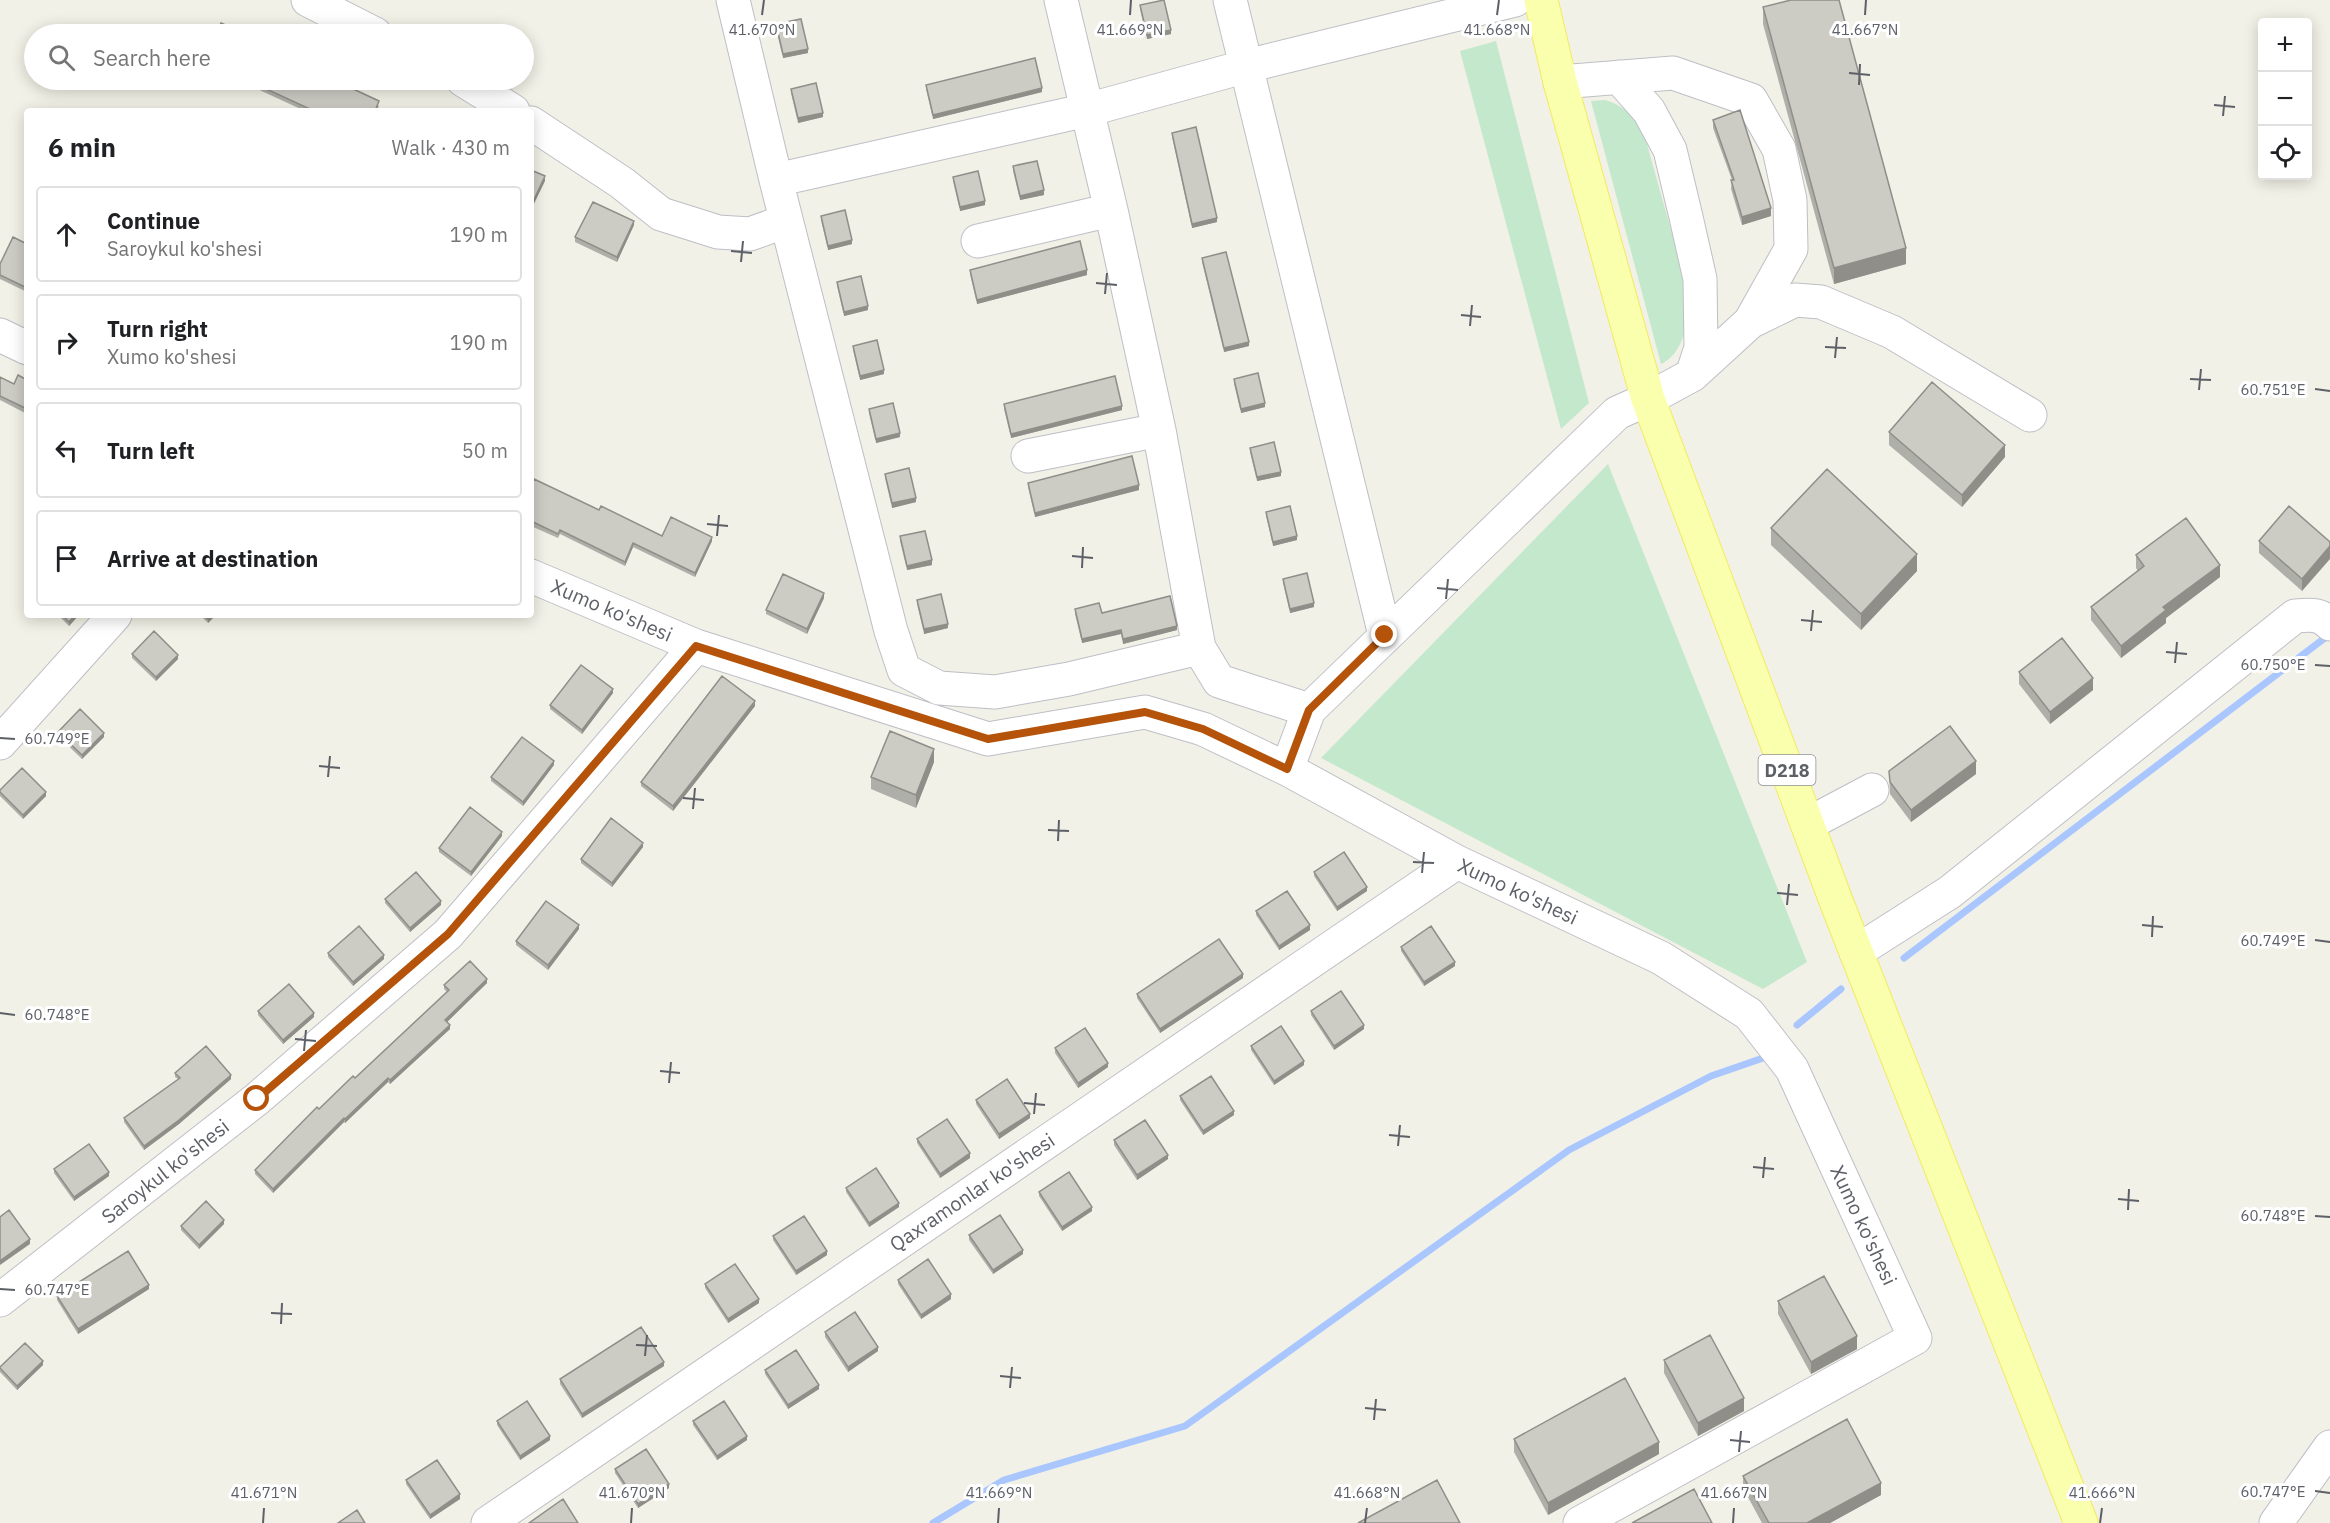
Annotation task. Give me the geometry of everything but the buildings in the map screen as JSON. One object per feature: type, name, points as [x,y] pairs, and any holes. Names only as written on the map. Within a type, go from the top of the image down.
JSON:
[{"type":"main road","name":"D218","points":[[1541,0],[1560,82],[1648,399],[1856,952],[2081,1523]]},
{"type":"street","points":[[308,0],[355,24]]},
{"type":"street","points":[[733,0],[786,221],[888,620],[904,670],[939,688],[994,692],[1069,678],[1199,648]]},
{"type":"street","points":[[1061,0],[1111,210],[1159,430],[1199,648],[1219,681],[1309,710]]},
{"type":"street","points":[[1230,0],[1385,635]]},
{"type":"street","points":[[776,180],[1088,110],[1247,66],[1515,0]]},
{"type":"street","points":[[1560,82],[1673,73],[1751,100],[1779,149],[1790,200],[1791,249],[1750,322]]},
{"type":"street","points":[[1619,77],[1649,111],[1670,150],[1700,279],[1701,348],[1692,375]]},
{"type":"street","points":[[479,90],[508,108]]},
{"type":"street","points":[[534,125],[622,183],[661,214],[718,232],[750,234],[786,221]]},
{"type":"street","points":[[978,241],[1111,210]]},
{"type":"street","points":[[1287,769],[1309,710],[1617,413],[1692,375],[1750,322],[1795,300],[1821,302],[1893,332],[2030,415]]},
{"type":"street","points":[[0,335],[24,347]]},
{"type":"street","points":[[1028,456],[1159,430]]},
{"type":"street","name":"Xumo ko'shesi","points":[[534,577],[696,646],[988,739],[1145,712],[1203,729],[1287,769],[1457,861],[1661,958],[1749,1014],[1792,1069],[1916,1338],[1580,1523]]},
{"type":"street","points":[[1856,952],[1950,892],[2295,615],[2315,615],[2324,618],[2330,624]]},
{"type":"street","points":[[0,742],[112,618]]},
{"type":"street","name":"Saroykul ko'shesi","points":[[0,1300],[257,1099],[448,934],[696,646]]},
{"type":"street","points":[[1808,824],[1872,790]]},
{"type":"street","name":"Qaxramonlar ko'shesi","points":[[488,1523],[1457,861]]},
{"type":"street","points":[[2276,1523],[2330,1447]]},
{"type":"green space","points":[[1496,41],[1589,403],[1561,429],[1460,51]]},
{"type":"green space","points":[[1605,100],[1630,114],[1645,137],[1688,291],[1685,332],[1676,351],[1661,364],[1591,101]]},
{"type":"green space","points":[[1608,464],[1807,962],[1763,989],[1321,758]]},
{"type":"waterway","points":[[1904,958],[2330,634]]},
{"type":"waterway","points":[[1797,1025],[1841,989]]},
{"type":"waterway","points":[[933,1523],[1004,1480],[1185,1426],[1569,1150],[1711,1076],[1766,1057]]},
{"type":"route","points":[[257,1099],[448,934],[696,646],[988,739],[1145,712],[1203,729],[1287,769],[1309,710],[1385,635]]}]
